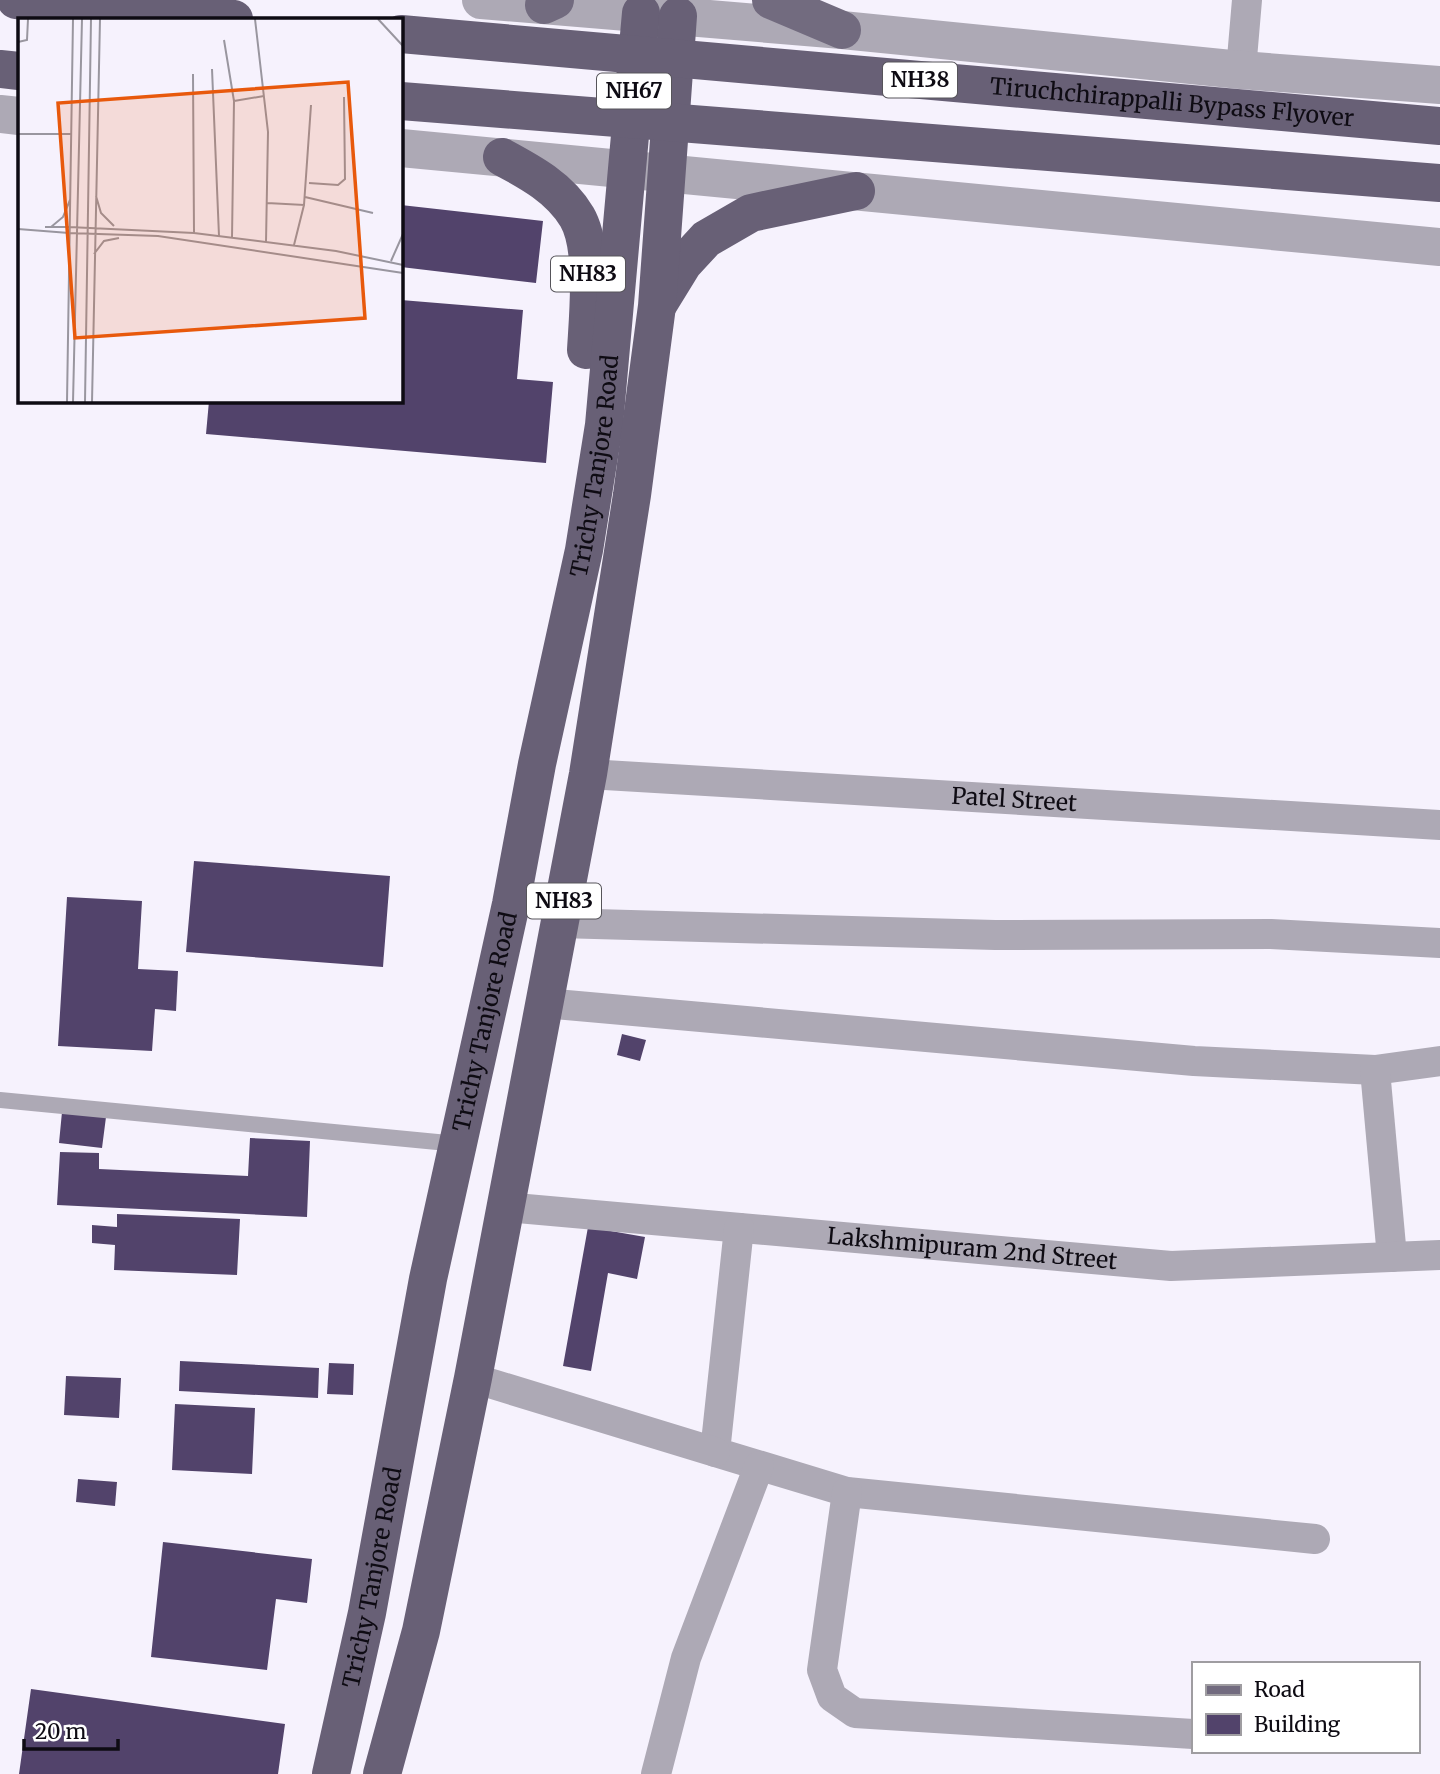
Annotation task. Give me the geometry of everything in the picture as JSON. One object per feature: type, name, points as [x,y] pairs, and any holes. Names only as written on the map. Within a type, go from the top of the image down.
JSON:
[{"type":"highway","points":[[16,0],[223,18]]},
{"type":"highway","name":"Trichy Tanjore Road","points":[[331,1774],[367,1613],[428,1279],[511,904],[537,764],[584,550],[604,425],[641,7]]},
{"type":"highway","name":"Trichy Tanjore Road","points":[[382,1774],[421,1631],[473,1378],[588,774],[632,495],[657,306],[679,8]]},
{"type":"highway","name":"Tiruchchirappalli Bypass Flyover","points":[[402,34],[1440,126]]},
{"type":"highway","points":[[0,69],[18,71]]},
{"type":"highway","points":[[402,101],[1440,183]]},
{"type":"highway","name":"NH83","points":[[502,157],[539,177],[560,196],[578,218],[588,257],[584,381],[604,425]]},
{"type":"highway","points":[[657,306],[683,264],[706,239],[751,213],[856,191]]},
{"type":"main road","points":[[771,0],[842,30]]},
{"type":"street","points":[[481,0],[679,8],[842,30],[1241,70],[1440,85]]},
{"type":"street","points":[[1241,70],[1247,0]]},
{"type":"street","points":[[0,114],[18,116]]},
{"type":"street","name":"NH83","points":[[402,148],[502,157]]},
{"type":"street","points":[[502,157],[1440,247]]},
{"type":"street","name":"Patel Street","points":[[588,774],[1440,825]]},
{"type":"street","points":[[559,923],[995,935],[1271,934],[1440,943]]},
{"type":"street","points":[[544,1003],[1194,1061],[1375,1070],[1440,1061]]},
{"type":"street","points":[[1375,1070],[1392,1257]]},
{"type":"street","name":"Lakshmipuram 2nd Street","points":[[505,1207],[1171,1266],[1440,1255]]},
{"type":"street","points":[[715,1452],[738,1228]]},
{"type":"street","points":[[473,1378],[847,1492],[1315,1539]]},
{"type":"street","points":[[656,1774],[686,1658],[759,1466]]},
{"type":"street","points":[[847,1492],[822,1670],[832,1698],[855,1713],[1192,1734]]},
{"type":"lane","points":[[0,1100],[458,1144]]},
{"type":"building","points":[[402,205],[543,221],[536,283],[402,267]]},
{"type":"building","points":[[402,300],[523,310],[517,379],[553,382],[546,463],[206,434],[209,402],[402,402]]},
{"type":"building","points":[[194,861],[390,876],[383,967],[186,952]]},
{"type":"building","points":[[67,897],[142,901],[138,969],[178,971],[176,1011],[155,1009],[152,1051],[58,1046]]},
{"type":"building","points":[[622,1034],[646,1040],[640,1061],[617,1055]]},
{"type":"building","points":[[62,1112],[106,1117],[102,1148],[59,1143]]},
{"type":"building","points":[[250,1138],[310,1141],[307,1217],[57,1205],[60,1152],[99,1153],[99,1169],[248,1176]]},
{"type":"building","points":[[117,1214],[240,1219],[237,1275],[114,1270],[115,1245],[92,1243],[92,1225],[117,1227]]},
{"type":"building","points":[[588,1227],[645,1237],[637,1279],[608,1273],[591,1371],[563,1366]]},
{"type":"building","points":[[180,1361],[319,1368],[318,1398],[179,1391]]},
{"type":"building","points":[[329,1363],[354,1364],[353,1395],[327,1394]]},
{"type":"building","points":[[66,1376],[121,1378],[119,1418],[64,1415]]},
{"type":"building","points":[[175,1404],[255,1408],[252,1474],[172,1470]]},
{"type":"building","points":[[78,1479],[117,1482],[115,1506],[76,1502]]},
{"type":"building","points":[[163,1542],[312,1559],[307,1603],[276,1599],[267,1670],[151,1657]]},
{"type":"building","points":[[31,1689],[285,1724],[278,1774],[19,1774]]}]
